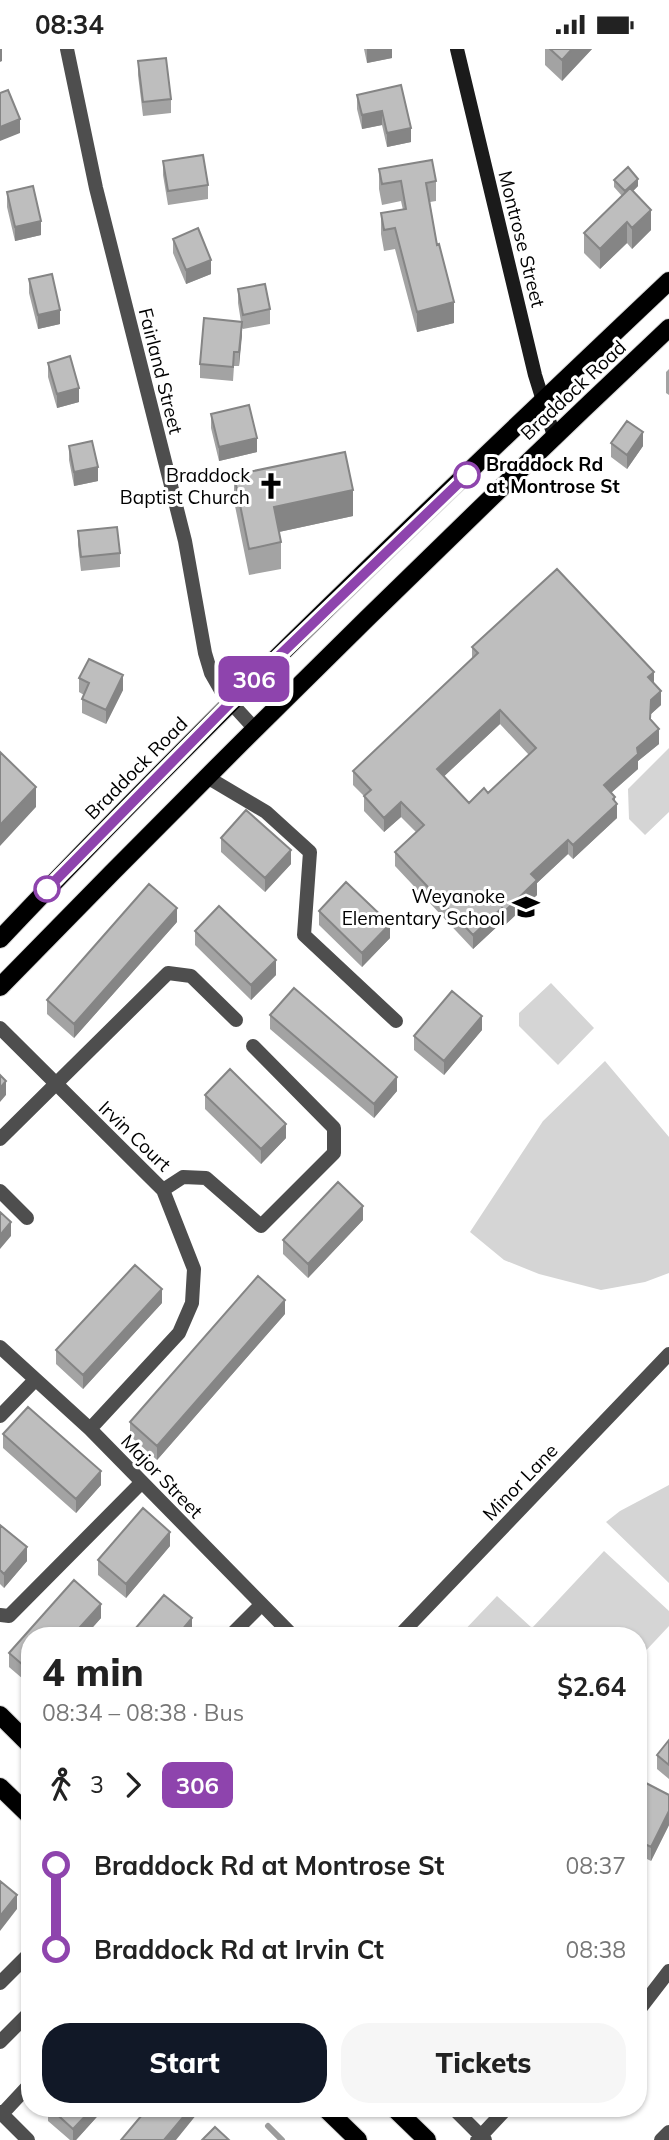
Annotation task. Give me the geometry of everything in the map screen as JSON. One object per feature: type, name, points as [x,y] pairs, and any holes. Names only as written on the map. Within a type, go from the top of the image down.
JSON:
[{"type":"main road","name":"Braddock Road","points":[[0,939],[141,791],[230,703],[669,281]]},
{"type":"main road","name":"Braddock Road","points":[[0,987],[206,777],[554,436],[669,328]]},
{"type":"main road","points":[[0,1716],[21,1736]]},
{"type":"main road","points":[[0,1787],[21,1807]]},
{"type":"main road","points":[[334,2117],[358,2140]]},
{"type":"main road","points":[[403,2117],[427,2140]]},
{"type":"street","name":"Fairland Street","points":[[67,49],[96,188],[185,541],[205,653],[211,673],[230,703],[255,729]]},
{"type":"street","name":"Montrose Street","points":[[457,49],[535,375],[554,436]]},
{"type":"street","points":[[206,777],[266,812],[310,852],[304,935],[396,1021]]},
{"type":"street","points":[[0,1139],[168,973],[191,976],[236,1020]]},
{"type":"street","name":"Irvin Court","points":[[0,1028],[163,1190],[194,1269],[192,1303],[179,1333],[90,1429]]},
{"type":"street","points":[[163,1190],[183,1177],[206,1178],[261,1226],[334,1153],[334,1128],[253,1046]]},
{"type":"street","points":[[0,1191],[27,1218]]},
{"type":"street","name":"Major Street","points":[[0,1347],[90,1429],[284,1627]]},
{"type":"street","name":"Minor Lane","points":[[408,1627],[669,1354]]},
{"type":"street","points":[[0,1416],[35,1380]]},
{"type":"street","points":[[0,1615],[9,1616],[141,1483]]},
{"type":"street","points":[[239,1627],[261,1605]]},
{"type":"street","points":[[0,1983],[21,1962]]},
{"type":"street","points":[[647,2000],[669,1971]]},
{"type":"street","points":[[0,2042],[21,2022]]},
{"type":"street","points":[[21,2093],[1,2113],[28,2140]]},
{"type":"street","points":[[461,2117],[481,2139],[499,2117]]},
{"type":"street","points":[[661,2140],[669,2132]]},
{"type":"shaded area","points":[[669,748],[669,812],[645,835],[629,819],[628,789]]},
{"type":"shaded area","points":[[551,983],[594,1028],[558,1065],[519,1026],[519,1013]]},
{"type":"shaded area","points":[[605,1061],[669,1137],[669,1273],[645,1282],[601,1290],[539,1274],[504,1260],[470,1232],[543,1121]]},
{"type":"shaded area","points":[[669,1485],[669,1583],[606,1522],[620,1511]]},
{"type":"shaded area","points":[[604,1551],[669,1611],[669,1626],[647,1649],[647,1627],[533,1627]]},
{"type":"shaded area","points":[[497,1596],[531,1627],[468,1627]]},
{"type":"building","points":[[550,49],[572,49],[562,60]]},
{"type":"building","points":[[166,58],[171,99],[143,102],[138,61]]},
{"type":"building","points":[[401,85],[411,128],[387,133],[382,111],[362,115],[357,95]]},
{"type":"building","points":[[8,90],[20,119],[0,127],[0,93]]},
{"type":"building","points":[[203,155],[208,185],[168,191],[163,161]]},
{"type":"building","points":[[432,160],[436,181],[426,183],[437,245],[439,244],[454,302],[417,312],[395,228],[384,230],[381,213],[406,209],[401,181],[382,184],[379,169]]},
{"type":"building","points":[[628,167],[638,179],[625,191],[614,180]]},
{"type":"building","points":[[33,186],[41,221],[15,227],[7,192]]},
{"type":"building","points":[[630,188],[651,210],[632,228],[627,222],[600,249],[584,233]]},
{"type":"building","points":[[198,228],[211,260],[186,270],[173,239]]},
{"type":"building","points":[[52,274],[60,310],[38,315],[29,279]]},
{"type":"building","points":[[265,284],[270,309],[243,315],[238,289]]},
{"type":"building","points":[[204,318],[242,322],[239,352],[234,352],[233,367],[200,364]]},
{"type":"building","points":[[70,356],[79,388],[57,394],[48,363]]},
{"type":"building","points":[[249,405],[257,438],[219,447],[211,414]]},
{"type":"building","points":[[627,421],[643,432],[627,455],[611,443]]},
{"type":"building","points":[[92,441],[98,467],[74,472],[69,446]]},
{"type":"building","points":[[345,452],[353,490],[274,507],[281,542],[249,549],[234,475]]},
{"type":"building","points":[[117,527],[120,553],[81,557],[78,531]]},
{"type":"building","points":[[557,569],[654,672],[648,677],[661,691],[651,700],[650,719],[659,729],[637,748],[638,754],[604,785],[615,797],[613,799],[617,804],[573,845],[568,840],[531,874],[537,880],[505,911],[502,908],[473,935],[395,852],[424,825],[401,802],[384,818],[364,796],[371,790],[353,771],[478,653],[472,647]],"holes":[[[500,710],[536,748],[488,793],[484,788],[469,803],[437,769]]]},
{"type":"building","points":[[89,659],[123,675],[106,710],[82,699],[89,683],[79,678]]},
{"type":"building","points":[[0,752],[36,787],[0,825]]},
{"type":"building","points":[[246,810],[291,850],[265,878],[221,838]]},
{"type":"building","points":[[346,882],[390,924],[362,953],[319,911]]},
{"type":"building","points":[[149,884],[177,908],[74,1024],[47,1000]]},
{"type":"building","points":[[219,906],[276,960],[251,985],[195,931]]},
{"type":"building","points":[[294,988],[397,1077],[374,1104],[270,1015]]},
{"type":"building","points":[[452,991],[482,1016],[444,1061],[414,1036]]},
{"type":"building","points":[[230,1069],[286,1124],[261,1149],[205,1095]]},
{"type":"building","points":[[0,1075],[6,1081],[0,1088]]},
{"type":"building","points":[[338,1182],[363,1206],[308,1264],[283,1240]]},
{"type":"building","points":[[0,1212],[11,1222],[0,1235]]},
{"type":"building","points":[[135,1265],[162,1289],[83,1375],[56,1350]]},
{"type":"building","points":[[258,1276],[285,1300],[157,1446],[130,1422]]},
{"type":"building","points":[[28,1407],[101,1471],[76,1499],[3,1434]]},
{"type":"building","points":[[143,1508],[170,1532],[126,1584],[98,1560]]},
{"type":"building","points":[[0,1525],[27,1547],[4,1574],[0,1570]]},
{"type":"building","points":[[74,1580],[101,1604],[80,1627],[32,1627]]},
{"type":"building","points":[[164,1595],[192,1618],[184,1627],[137,1627]]},
{"type":"building","points":[[21,1640],[21,1663],[9,1653]]},
{"type":"building","points":[[669,1740],[669,1765],[657,1755]]},
{"type":"building","points":[[647,1784],[669,1795],[669,1811],[651,1847],[647,1845]]},
{"type":"building","points":[[0,1881],[17,1895],[0,1916]]},
{"type":"building","points":[[60,2117],[84,2117],[73,2129]]},
{"type":"building","points":[[140,2117],[183,2117],[164,2140],[121,2140]]},
{"type":"building","points":[[215,2127],[229,2140],[202,2140]]},
{"type":"waterway","points":[[268,2126],[282,2140]]},
{"type":"bus line","name":"306","points":[[47,889],[230,703],[467,475]]},
{"type":"place","name":"Braddock Rd at Montrose St","points":[[467,475]]},
{"type":"place","name":"Braddock Baptist Church","points":[[271,486]]},
{"type":"place","name":"Weyanoke Elementary School","points":[[526,907]]}]
